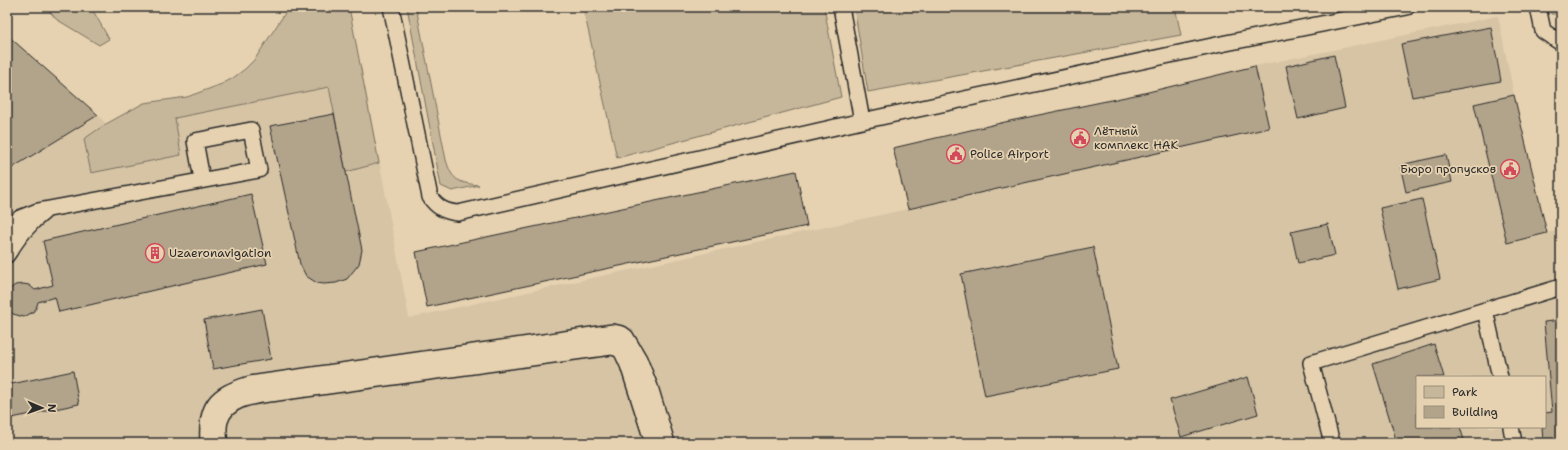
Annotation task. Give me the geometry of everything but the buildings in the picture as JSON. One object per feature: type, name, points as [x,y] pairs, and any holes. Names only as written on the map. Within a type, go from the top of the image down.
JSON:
[{"type":"lane","points":[[391,7],[430,197],[439,207],[452,213],[470,211],[862,121],[1218,44],[1407,7]]},
{"type":"lane","points":[[840,7],[862,121]]},
{"type":"lane","points":[[1538,7],[1544,31],[1561,43]]},
{"type":"lane","points":[[7,230],[14,222],[26,215],[52,208],[202,179],[259,170],[251,130],[195,141],[202,179]]},
{"type":"lane","points":[[7,255],[29,225],[52,208]]},
{"type":"lane","points":[[1332,443],[1311,363],[1561,287]]},
{"type":"lane","points":[[1484,310],[1500,376]]},
{"type":"lane","points":[[208,443],[208,420],[216,401],[223,394],[250,384],[613,332],[622,334],[626,337],[639,359],[650,387],[667,443]]},
{"type":"lane","points":[[220,443],[220,422],[224,414],[229,407],[236,402],[250,397],[612,347],[617,348],[622,352],[628,365],[653,443]]},
{"type":"lane","points":[[1511,428],[1514,443]]},
{"type":"shaded area","points":[[1498,16],[1514,95],[1547,233],[1561,230],[1561,443],[7,443],[7,35],[98,115],[106,124],[84,139],[91,173],[175,118],[364,80],[409,318],[908,209],[1140,94],[1255,66]]},
{"type":"green space","points":[[46,7],[91,7],[109,39],[99,45],[56,19]]},
{"type":"green space","points":[[289,7],[349,7],[379,163],[346,172],[329,87],[175,118],[181,155],[91,173],[84,139],[106,124],[144,103],[187,97],[222,84],[233,78],[255,59]]},
{"type":"green space","points":[[407,7],[416,7],[448,167],[457,179],[466,183],[479,185],[452,191],[441,186]]},
{"type":"green space","points":[[583,7],[824,7],[841,97],[617,158]]},
{"type":"green space","points":[[854,7],[1175,7],[1181,35],[868,92]]},
{"type":"green space","points":[[1550,7],[1560,7],[1561,14],[1551,14]]},
{"type":"place","name":"Лётный комплекс НАК","points":[[1080,138]]},
{"type":"place","name":"Police Airport","points":[[956,154]]},
{"type":"place","name":"Бюро пропусков","points":[[1510,169]]},
{"type":"place","name":"Uzaeronavigation","points":[[155,253]]}]
